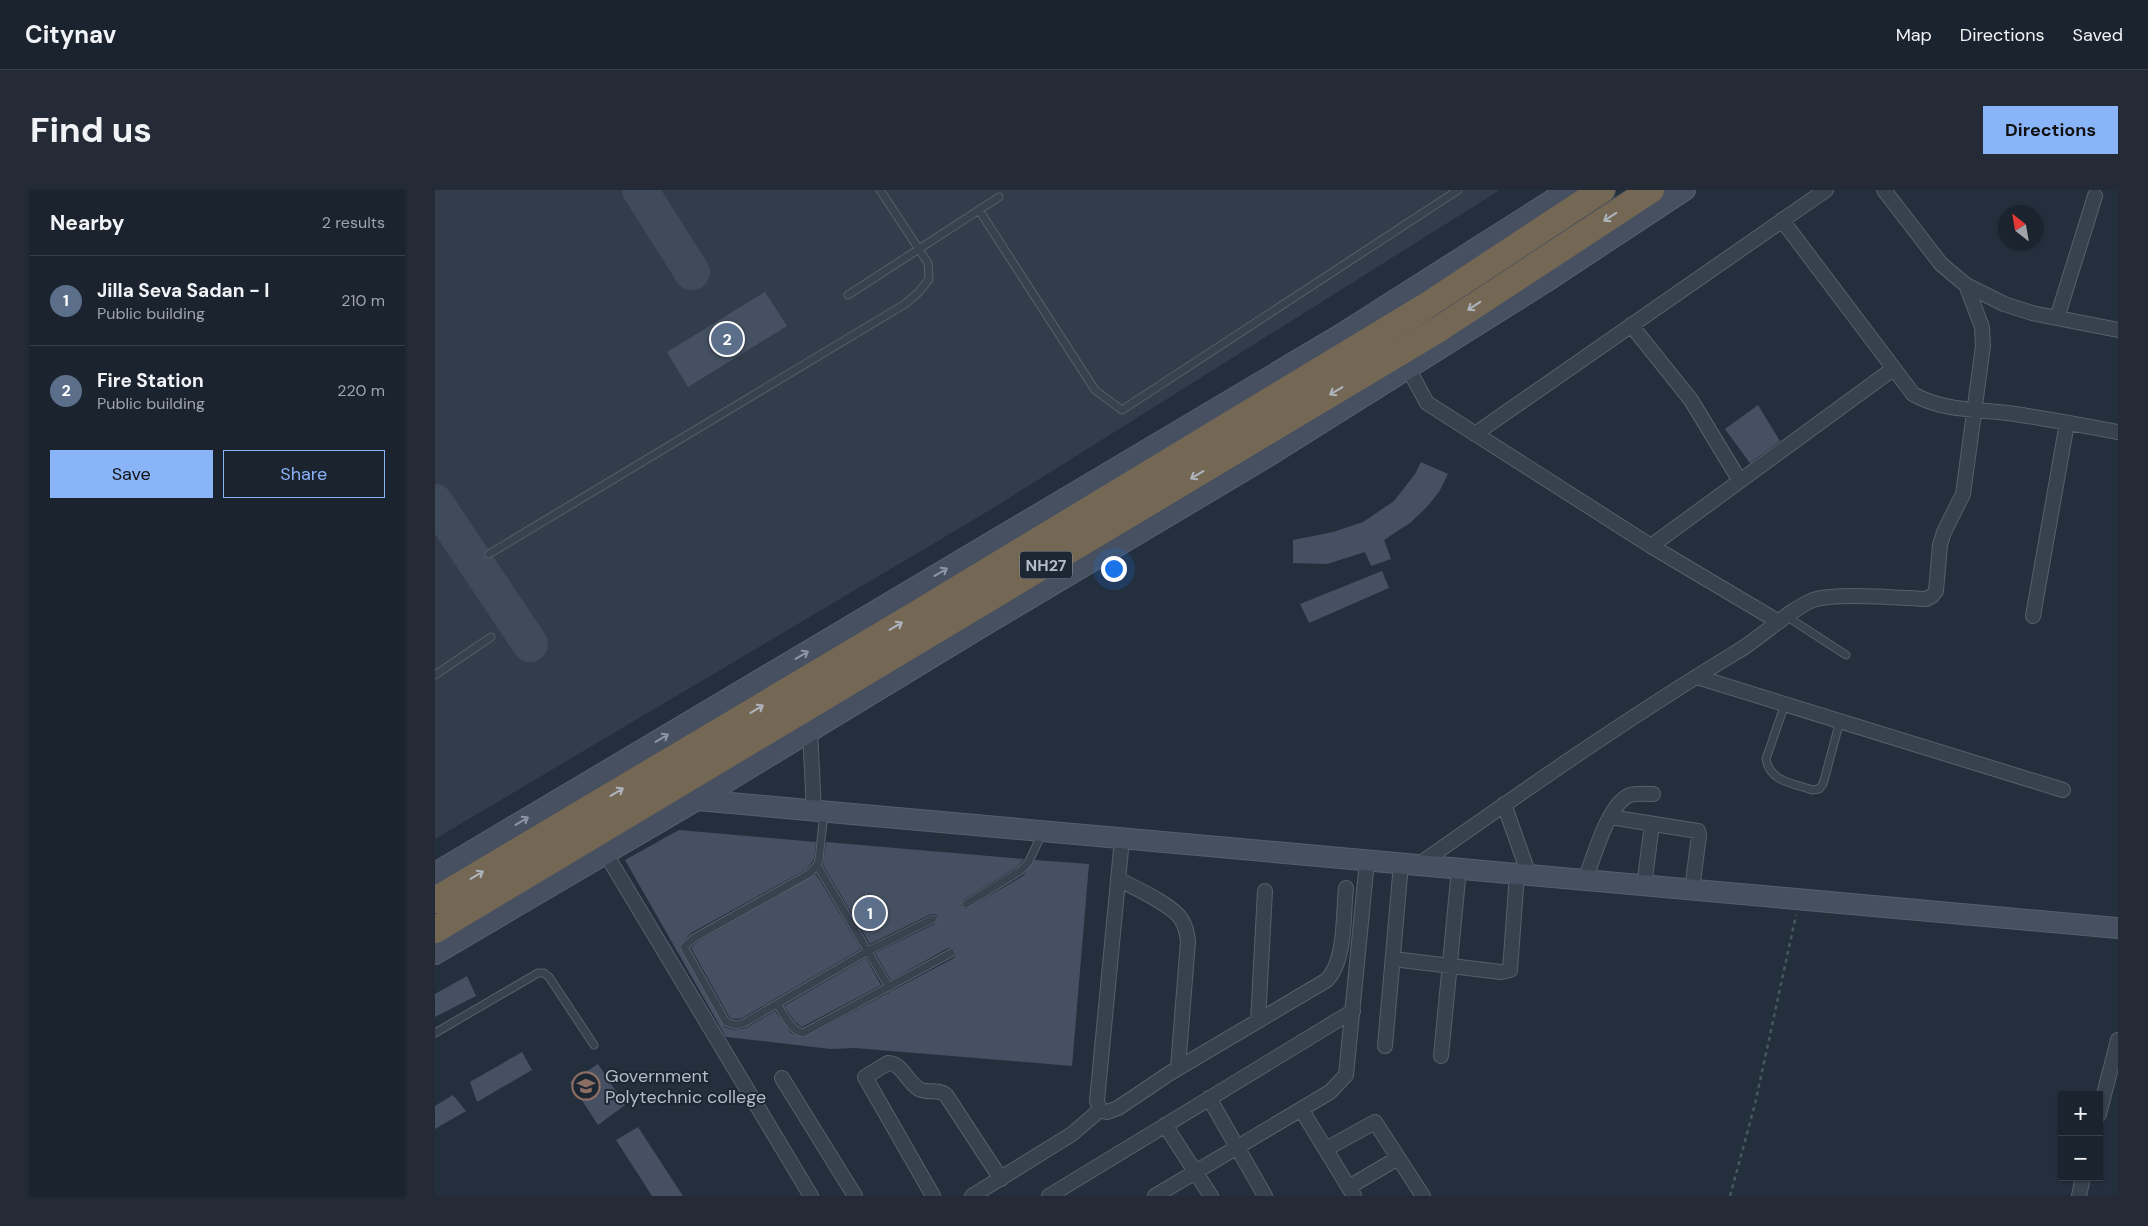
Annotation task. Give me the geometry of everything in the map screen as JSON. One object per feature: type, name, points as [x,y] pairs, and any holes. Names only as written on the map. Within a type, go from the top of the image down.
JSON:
[{"type":"highway","name":"NH27","points":[[435,900],[922,611],[1426,306],[1603,190]]},
{"type":"highway","name":"NH27","points":[[435,930],[1439,329],[1651,190]]},
{"type":"highway","points":[[915,666],[943,627]]},
{"type":"street","points":[[435,873],[1340,334],[1567,190]]},
{"type":"street","points":[[435,954],[697,800],[915,666],[1267,457],[1544,284],[1685,190]]},
{"type":"street","points":[[1475,434],[1826,190]]},
{"type":"street","points":[[1884,190],[1941,264],[1966,285],[2005,304],[2057,318],[2118,330]]},
{"type":"street","points":[[2057,318],[2095,196]]},
{"type":"street","points":[[1782,220],[1913,394],[1928,403],[1945,407],[2067,423],[2118,432]]},
{"type":"street","points":[[1385,1046],[1393,959],[1410,864],[1505,804],[1595,741],[1755,641],[1783,619],[1815,600],[1831,597],[1926,599],[1932,596],[1938,586],[1940,545],[1944,532],[1963,494],[1983,346],[1982,327],[1966,285]]},
{"type":"street","points":[[1631,325],[1691,400],[1740,481]]},
{"type":"street","points":[[1408,368],[1427,404],[1651,546],[1783,619]]},
{"type":"street","points":[[1651,546],[1893,369]]},
{"type":"street","points":[[2033,616],[2067,423]]},
{"type":"street","points":[[1697,676],[2063,790]]},
{"type":"street","points":[[811,730],[819,812]]},
{"type":"street","points":[[1585,880],[1610,817],[1619,803],[1631,794],[1653,794]]},
{"type":"street","points":[[697,800],[2118,928]]},
{"type":"street","points":[[1393,959],[1501,972],[1510,970],[1523,875],[1505,804]]},
{"type":"street","points":[[1610,817],[1698,832],[1692,890]]},
{"type":"street","points":[[1644,886],[1652,824]]},
{"type":"street","points":[[1100,1110],[1097,1101],[1122,839]]},
{"type":"street","points":[[606,854],[811,1196]]},
{"type":"street","points":[[1155,1196],[1330,1092],[1346,1075],[1367,861]]},
{"type":"street","points":[[1441,1056],[1459,869]]},
{"type":"street","points":[[1118,879],[1169,908],[1180,917],[1186,928],[1188,941],[1177,1068]]},
{"type":"street","points":[[1100,1110],[1107,1112],[1118,1108],[1177,1068],[1327,980],[1334,972],[1339,960],[1346,888]]},
{"type":"street","points":[[1258,1021],[1265,891]]},
{"type":"street","points":[[1049,1196],[1353,1012]]},
{"type":"street","points":[[2103,1098],[2118,1040]]},
{"type":"street","points":[[933,1196],[865,1077],[888,1063],[896,1065],[917,1088],[927,1091],[937,1090],[946,1095],[1001,1179]]},
{"type":"street","points":[[782,1078],[855,1196]]},
{"type":"street","points":[[1209,1098],[1265,1196]]},
{"type":"street","points":[[1301,1109],[1351,1192],[1398,1158]]},
{"type":"street","points":[[972,1196],[1072,1134],[1100,1110]]},
{"type":"street","points":[[1326,1149],[1375,1122],[1422,1196]]},
{"type":"street","points":[[1165,1125],[1211,1196]]},
{"type":"street","points":[[2079,1196],[2082,1181]]},
{"type":"lane","points":[[489,554],[905,304],[919,292],[929,278],[928,263],[880,190]]},
{"type":"lane","points":[[979,210],[1095,390],[1122,410],[1458,190]]},
{"type":"lane","points":[[848,295],[999,197]]},
{"type":"lane","points":[[1783,619],[1846,655]]},
{"type":"lane","points":[[435,675],[491,637]]},
{"type":"lane","points":[[1785,704],[1766,759],[1767,769],[1773,777],[1812,790],[1819,789],[1823,784],[1840,721]]},
{"type":"lane","points":[[819,812],[817,866],[889,987]]},
{"type":"lane","points":[[965,904],[1020,871],[1028,864],[1043,832]]},
{"type":"lane","points":[[817,866],[810,873],[694,938],[685,947],[685,952],[726,1022],[736,1026],[868,951],[933,919]]},
{"type":"lane","points":[[777,1004],[793,1028],[798,1032],[803,1032],[951,954]]},
{"type":"lane","points":[[435,1033],[538,973],[544,973],[549,977],[594,1045]]},
{"type":"path","points":[[1731,1196],[1755,1104],[1799,900]]},
{"type":"shaded area","points":[[435,190],[1500,190],[995,507],[435,839]]},
{"type":"building","points":[[765,292],[787,326],[688,387],[667,352]]},
{"type":"building","points":[[1758,405],[1780,441],[1750,463],[1725,429]]},
{"type":"building","points":[[1421,462],[1448,474],[1439,492],[1426,508],[1410,523],[1384,540],[1391,559],[1371,566],[1365,552],[1327,564],[1293,563],[1293,540],[1333,532],[1363,522],[1394,501],[1415,474]]},
{"type":"building","points":[[1382,571],[1389,588],[1309,623],[1300,604]]},
{"type":"building","points":[[679,830],[816,842],[814,859],[807,869],[691,933],[679,947],[724,1027],[735,1030],[746,1028],[775,1011],[791,1033],[803,1038],[954,958],[956,954],[954,949],[948,948],[891,980],[875,953],[935,924],[938,917],[936,914],[931,914],[870,944],[823,865],[826,842],[1024,859],[1017,867],[963,900],[961,906],[966,909],[1023,876],[1035,860],[1089,864],[1072,1066],[855,1048],[831,1049],[726,1037],[625,860]]},
{"type":"building","points":[[816,874],[861,949],[742,1018],[730,1018],[691,948],[697,942]]},
{"type":"building","points":[[866,958],[881,985],[802,1027],[795,1022],[784,1006]]},
{"type":"building","points":[[467,976],[476,996],[435,1017],[435,994]]},
{"type":"building","points":[[522,1052],[532,1070],[477,1102],[470,1082]]},
{"type":"building","points":[[598,1064],[625,1105],[598,1125],[570,1082]]},
{"type":"building","points":[[453,1095],[466,1111],[435,1129],[435,1106]]},
{"type":"building","points":[[638,1127],[683,1196],[652,1196],[616,1140]]},
{"type":"taxiway","points":[[640,190],[692,272]]},
{"type":"taxiway","points":[[435,502],[530,644]]},
{"type":"place","name":"Fire Station","points":[[727,339]]},
{"type":"place","name":"Jilla Seva Sadan - I","points":[[870,913]]},
{"type":"place","name":"Government Polytechnic college","points":[[586,1086]]}]
